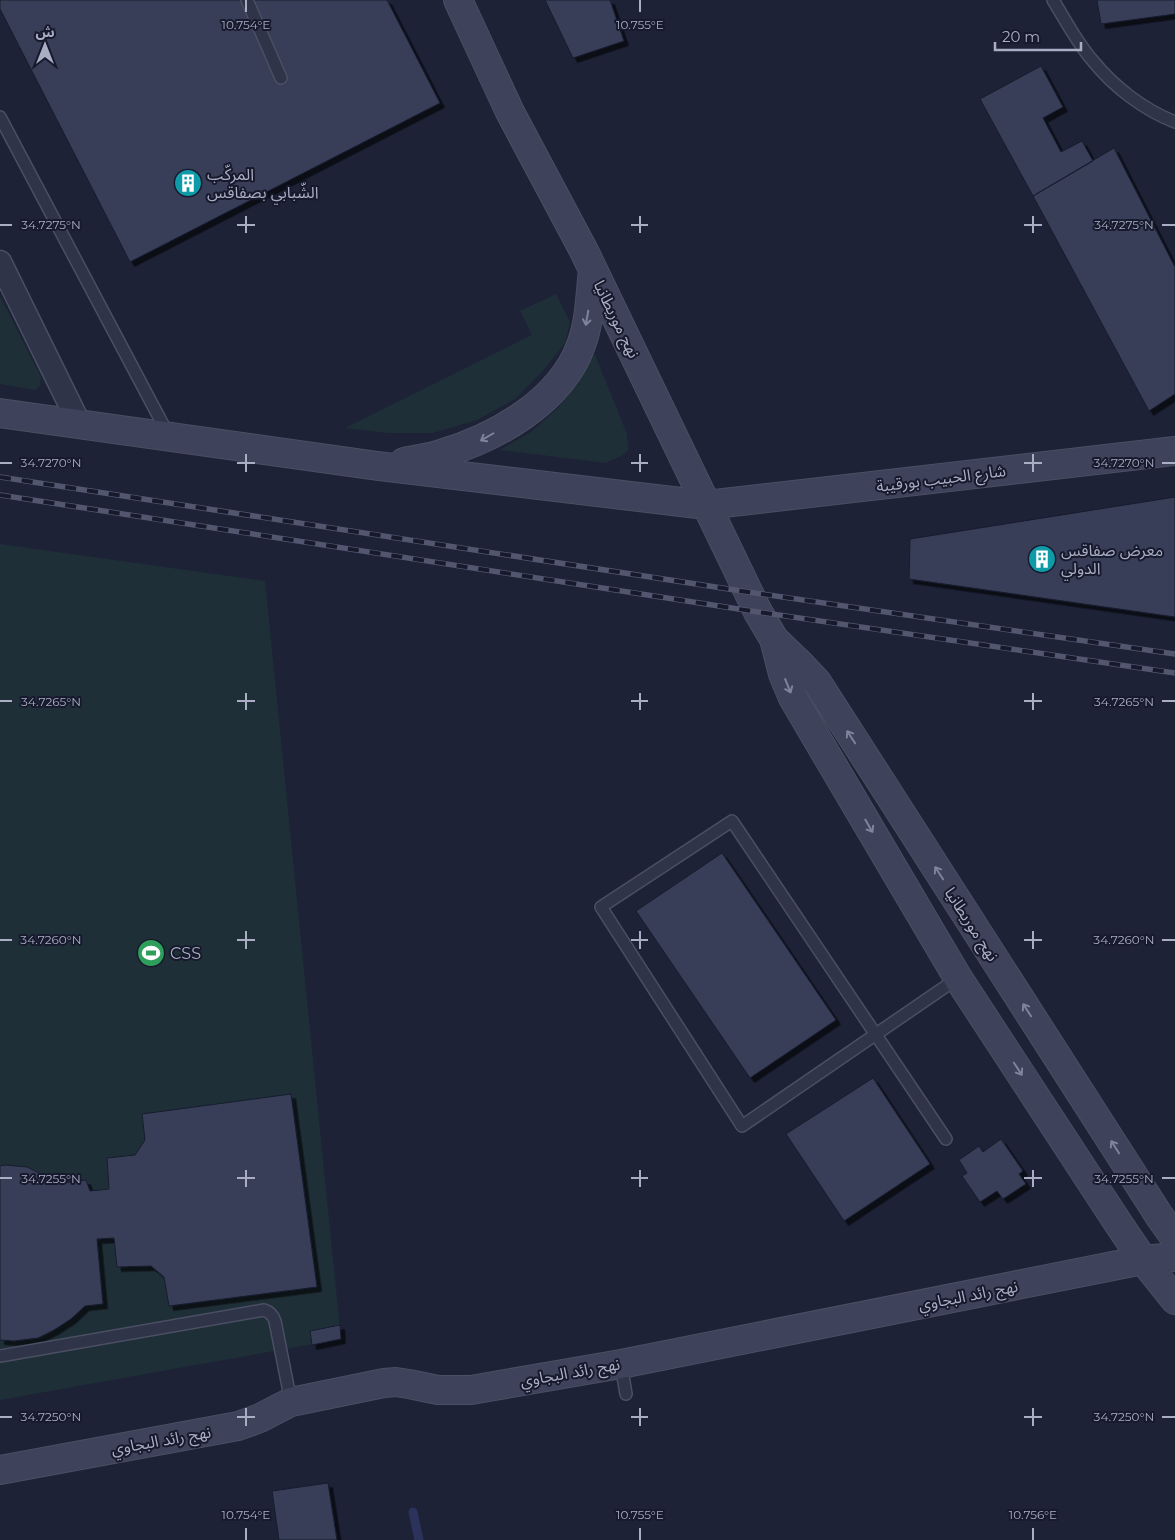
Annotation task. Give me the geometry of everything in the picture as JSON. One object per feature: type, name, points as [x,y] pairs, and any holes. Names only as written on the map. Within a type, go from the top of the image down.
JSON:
[{"type":"street","name":"نهج موريطانيا","points":[[458,0],[510,112],[593,270],[758,612],[774,639],[817,682],[1170,1224]]},
{"type":"street","points":[[0,262],[80,425]]},
{"type":"street","points":[[378,466],[440,455],[479,441],[519,418],[543,400],[566,376],[581,346],[588,318],[593,270]]},
{"type":"street","name":"شارع الحبيب بورقيبة","points":[[0,413],[378,466],[706,505],[1175,451]]},
{"type":"street","name":"نهج موريطانيا","points":[[774,639],[783,674],[793,698],[958,978],[1118,1223],[1143,1260],[1175,1300]]},
{"type":"street","points":[[1118,1223],[1170,1224]]},
{"type":"street","name":"نهج رائد البجاوي","points":[[0,1470],[238,1426],[260,1418],[291,1402],[384,1383],[396,1382],[438,1390],[471,1390],[621,1364],[1143,1260],[1175,1257]]},
{"type":"lane","points":[[247,0],[281,78]]},
{"type":"lane","points":[[1053,0],[1093,62],[1115,85],[1143,106],[1175,122]]},
{"type":"lane","points":[[0,117],[171,438]]},
{"type":"lane","points":[[946,1139],[875,1033],[732,821],[600,907],[742,1126],[875,1033],[958,978]]},
{"type":"lane","points":[[0,1356],[264,1310],[273,1316],[291,1402]]},
{"type":"lane","points":[[621,1364],[626,1394]]},
{"type":"shaded area","points":[[556,294],[570,322],[565,343],[543,371],[515,399],[477,420],[433,433],[388,433],[345,428],[532,335],[520,311]]},
{"type":"shaded area","points":[[0,296],[41,377],[40,385],[35,390],[0,384]]},
{"type":"shaded area","points":[[593,350],[627,434],[628,451],[606,463],[500,450],[531,432],[558,408],[579,383]]},
{"type":"shaded area","name":"CSS","points":[[0,544],[265,581],[341,1339],[0,1400]]},
{"type":"building","name":"المركّب الشّبابي بصفاقس","points":[[0,0],[387,0],[440,103],[130,262],[0,9]]},
{"type":"building","points":[[545,0],[610,0],[624,41],[573,58]]},
{"type":"building","points":[[1097,0],[1175,0],[1175,14],[1101,24]]},
{"type":"building","points":[[1041,66],[1063,107],[1043,118],[1061,152],[1082,141],[1093,161],[1033,196],[980,99]]},
{"type":"building","points":[[1114,148],[1175,267],[1175,394],[1149,411],[1033,196]]},
{"type":"building","name":"معرض صفاقس الدولي","points":[[1175,497],[1175,617],[909,579],[910,539]]},
{"type":"building","points":[[722,853],[836,1020],[750,1078],[636,911]]},
{"type":"building","points":[[873,1078],[930,1164],[844,1221],[786,1134]]},
{"type":"building","points":[[291,1094],[317,1287],[169,1306],[164,1277],[151,1266],[117,1267],[114,1238],[97,1239],[103,1304],[85,1306],[71,1319],[38,1338],[14,1341],[0,1340],[0,1166],[27,1167],[47,1177],[54,1184],[86,1180],[90,1191],[109,1189],[107,1158],[135,1155],[145,1140],[142,1114]]},
{"type":"building","points":[[1001,1139],[1023,1171],[1019,1174],[1026,1184],[1003,1199],[997,1191],[980,1202],[962,1176],[967,1173],[959,1160],[979,1146],[983,1152]]},
{"type":"building","points":[[340,1325],[341,1339],[312,1345],[310,1331]]},
{"type":"building","points":[[328,1483],[337,1540],[279,1540],[272,1491]]},
{"type":"waterway","points":[[413,1512],[419,1540]]},
{"type":"railway","points":[[0,477],[748,592],[1175,654]]},
{"type":"railway","points":[[0,495],[758,612],[1175,673]]},
{"type":"place","name":"المركّب الشّبابي بصفاقس","points":[[188,183]]},
{"type":"place","name":"معرض صفاقس الدولي","points":[[1042,559]]},
{"type":"place","name":"CSS","points":[[151,953]]}]
